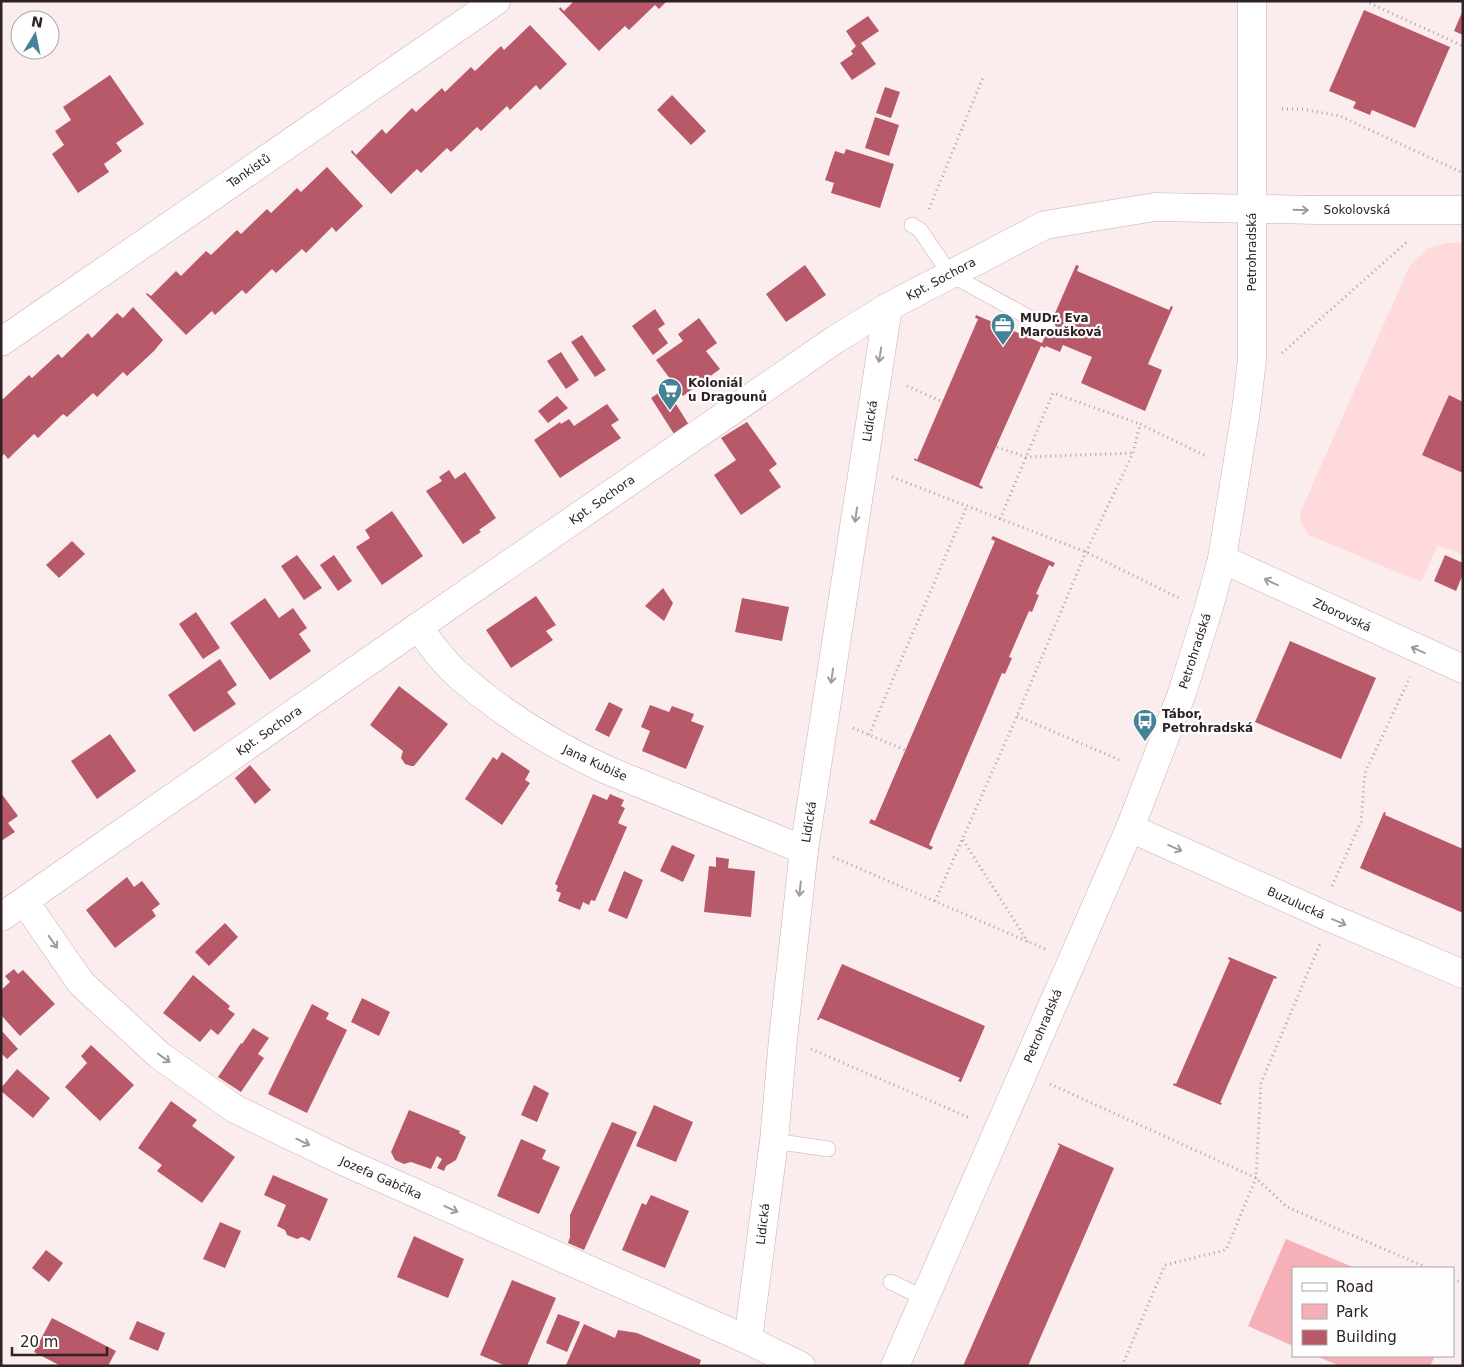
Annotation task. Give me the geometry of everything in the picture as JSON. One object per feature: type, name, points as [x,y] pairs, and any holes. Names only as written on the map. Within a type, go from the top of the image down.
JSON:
[{"type":"street","name":"Tankistů","points":[[1,342],[496,1]]},
{"type":"street","name":"Petrohradská","points":[[895,1366],[1130,828],[1182,693],[1222,558],[1246,410],[1252,360],[1252,1]]},
{"type":"street","name":"Kpt. Sochora","points":[[1,918],[836,338],[888,307],[1045,225],[1155,207],[1252,208]]},
{"type":"street","name":"Sokolovská","points":[[1252,208],[1453,210]]},
{"type":"street","name":"Lidická","points":[[748,1340],[774,1141],[783,1038],[815,852],[888,307]]},
{"type":"street","name":"Zborovská","points":[[1222,558],[1463,669]]},
{"type":"street","name":"Jana Kubiše","points":[[418,627],[436,652],[455,672],[495,704],[544,738],[607,770],[815,852]]},
{"type":"street","name":"Buzulucká","points":[[1130,828],[1331,918],[1463,974]]},
{"type":"street","name":"Jozefa Gabčíka","points":[[25,902],[81,983],[159,1054],[236,1109],[345,1162],[748,1340],[789,1364]]},
{"type":"lane","points":[[916,228],[950,274],[1048,328]]},
{"type":"lane","points":[[774,1141],[828,1149]]},
{"type":"lane","points":[[891,1282],[924,1298]]},
{"type":"path","points":[[1365,1],[1463,46]]},
{"type":"path","points":[[916,228],[984,75]]},
{"type":"path","points":[[1282,110],[1301,109],[1340,116],[1463,173]]},
{"type":"path","points":[[1280,355],[1453,210]]},
{"type":"path","points":[[900,383],[943,402]]},
{"type":"path","points":[[1000,519],[1053,393],[1140,424],[1216,461]]},
{"type":"path","points":[[935,901],[1018,716],[1086,552],[1133,453],[1140,424]]},
{"type":"path","points":[[997,447],[1026,457],[1133,453]]},
{"type":"path","points":[[886,474],[1086,552],[1189,603]]},
{"type":"path","points":[[869,735],[967,506]]},
{"type":"path","points":[[1332,886],[1361,822],[1365,774],[1421,651]]},
{"type":"path","points":[[1018,716],[1126,763]]},
{"type":"path","points":[[852,727],[905,750]]},
{"type":"path","points":[[963,839],[1029,943]]},
{"type":"path","points":[[815,852],[935,901],[1046,950]]},
{"type":"path","points":[[1122,1366],[1165,1265],[1226,1250],[1256,1178],[1261,1083],[1331,918]]},
{"type":"path","points":[[808,1048],[972,1119]]},
{"type":"path","points":[[1043,1081],[1256,1178],[1287,1206],[1426,1267]]},
{"type":"shaded area","points":[[1446,243],[1463,243],[1463,555],[1438,545],[1421,582],[1309,535],[1301,523],[1300,513],[1410,265],[1428,248]]},
{"type":"green space","points":[[1286,1239],[1353,1267],[1292,1267],[1292,1346],[1248,1326]]},
{"type":"green space","points":[[1318,1357],[1434,1357],[1430,1366],[1340,1366]]},
{"type":"building","points":[[574,1],[667,1],[659,9],[655,5],[629,30],[625,26],[599,51],[559,9],[560,7],[564,11]]},
{"type":"building","points":[[1364,10],[1450,47],[1415,128],[1372,110],[1370,115],[1353,108],[1356,102],[1329,91]]},
{"type":"building","points":[[1463,10],[1463,35],[1454,31]]},
{"type":"building","points":[[868,16],[879,31],[861,43],[876,64],[852,80],[840,63],[853,54],[851,51],[856,46],[846,31]]},
{"type":"building","points":[[530,25],[567,64],[540,90],[536,85],[510,110],[507,106],[481,131],[477,127],[451,152],[447,148],[421,173],[417,169],[391,194],[351,152],[352,150],[356,155],[382,129],[386,134],[412,108],[416,112],[442,88],[445,92],[471,67],[475,71],[501,46],[504,50]]},
{"type":"building","points":[[110,75],[144,124],[116,143],[122,151],[104,164],[109,172],[78,193],[52,154],[64,145],[55,131],[71,120],[63,107]]},
{"type":"building","points":[[885,87],[900,92],[891,118],[876,113]]},
{"type":"building","points":[[672,95],[706,131],[691,145],[657,110]]},
{"type":"building","points":[[875,117],[899,125],[889,156],[865,148]]},
{"type":"building","points":[[846,149],[894,164],[880,208],[831,193],[834,183],[825,180],[835,151],[844,154]]},
{"type":"building","points":[[327,167],[363,206],[336,232],[332,227],[306,253],[302,249],[276,273],[272,269],[246,294],[242,290],[215,315],[212,311],[186,335],[146,294],[151,296],[176,271],[181,276],[206,251],[211,255],[237,230],[241,234],[267,209],[271,213],[297,188],[301,192]]},
{"type":"building","points":[[805,265],[826,295],[786,322],[766,294]]},
{"type":"building","points":[[1076,265],[1079,266],[1077,271],[1169,310],[1171,306],[1173,307],[1148,364],[1162,370],[1145,411],[1081,383],[1092,357],[1063,345],[1060,352],[1046,346],[1045,348],[1041,346],[979,485],[983,487],[982,489],[914,460],[915,458],[917,460],[978,319],[975,318],[976,315],[1042,343]]},
{"type":"building","points":[[133,307],[163,340],[154,351],[127,376],[123,372],[97,397],[93,393],[67,417],[63,414],[38,438],[34,434],[8,459],[4,454],[1,457],[1,398],[3,399],[29,375],[32,378],[58,354],[62,358],[88,333],[92,338],[117,313],[123,318]]},
{"type":"building","points":[[655,309],[665,324],[658,329],[668,343],[653,355],[632,326]]},
{"type":"building","points":[[699,318],[717,343],[706,351],[720,369],[683,396],[656,360],[683,341],[678,334]]},
{"type":"building","points":[[582,335],[606,370],[595,377],[571,342]]},
{"type":"building","points":[[561,352],[579,380],[566,389],[547,361]]},
{"type":"building","name":"Koloniál u Dragounů","points":[[666,388],[689,425],[674,434],[651,398]]},
{"type":"building","points":[[1449,395],[1463,402],[1463,473],[1422,455]]},
{"type":"building","points":[[557,396],[568,408],[548,423],[538,411]]},
{"type":"building","points":[[607,404],[619,420],[611,425],[621,438],[560,478],[534,440],[560,422],[561,424],[569,419],[574,426]]},
{"type":"building","points":[[747,422],[777,464],[769,470],[781,487],[741,515],[714,475],[736,460],[721,438]]},
{"type":"building","points":[[449,470],[455,479],[465,472],[496,518],[479,530],[481,532],[463,544],[426,491],[442,481],[439,477]]},
{"type":"building","points":[[392,511],[423,556],[382,585],[356,547],[370,538],[365,530]]},
{"type":"building","points":[[993,536],[1055,563],[1053,567],[1049,565],[1036,594],[1039,595],[1032,612],[1029,611],[1009,657],[1012,658],[1005,674],[1002,673],[929,845],[933,847],[931,850],[869,823],[871,819],[875,821],[995,541],[991,539]]},
{"type":"building","points":[[72,541],[85,554],[59,578],[46,565]]},
{"type":"building","points":[[297,555],[322,588],[304,600],[281,566]]},
{"type":"building","points":[[334,555],[352,581],[338,591],[320,565]]},
{"type":"building","points":[[1445,555],[1463,563],[1463,574],[1456,591],[1434,581]]},
{"type":"building","points":[[663,588],[673,603],[664,621],[645,606]]},
{"type":"building","points":[[536,596],[556,625],[546,631],[553,640],[511,668],[486,630]]},
{"type":"building","points":[[265,598],[279,618],[293,608],[307,628],[299,634],[311,651],[270,680],[230,623]]},
{"type":"building","points":[[742,598],[789,607],[782,641],[735,632]]},
{"type":"building","points":[[196,612],[220,648],[203,659],[179,624]]},
{"type":"building","points":[[1290,641],[1376,678],[1341,759],[1255,722]]},
{"type":"building","points":[[220,659],[237,685],[227,692],[236,704],[194,732],[168,695]]},
{"type":"building","points":[[399,686],[448,724],[414,766],[405,764],[401,758],[403,751],[370,725]]},
{"type":"building","points":[[609,702],[623,709],[609,737],[595,730]]},
{"type":"building","points":[[650,705],[669,712],[672,706],[694,714],[691,721],[704,726],[686,769],[642,751],[650,731],[641,727]]},
{"type":"building","points":[[110,734],[136,771],[97,799],[71,761]]},
{"type":"building","points":[[502,752],[530,771],[525,780],[530,783],[502,825],[465,799],[493,757],[497,760]]},
{"type":"building","points":[[250,765],[271,790],[255,804],[235,778]]},
{"type":"building","points":[[1,793],[18,816],[8,823],[15,832],[1,841]]},
{"type":"building","points":[[593,794],[607,800],[610,794],[624,800],[621,806],[625,808],[618,823],[627,827],[595,901],[591,900],[589,905],[583,902],[580,910],[558,901],[561,893],[556,891],[558,886],[555,884]]},
{"type":"building","points":[[1384,812],[1386,813],[1385,815],[1463,849],[1463,913],[1360,868]]},
{"type":"building","points":[[672,845],[695,855],[683,882],[660,871]]},
{"type":"building","points":[[716,857],[729,859],[728,868],[755,871],[751,917],[704,912],[709,866],[716,867]]},
{"type":"building","points":[[624,871],[643,880],[627,919],[608,911]]},
{"type":"building","points":[[127,877],[134,887],[142,881],[160,904],[152,910],[156,916],[115,948],[86,910]]},
{"type":"building","points":[[225,923],[238,937],[209,966],[195,952]]},
{"type":"building","points":[[1229,957],[1277,977],[1276,979],[1274,978],[1220,1103],[1222,1103],[1221,1105],[1173,1085],[1174,1083],[1176,1084],[1230,960],[1228,959]]},
{"type":"building","points":[[842,964],[985,1026],[961,1082],[958,1081],[960,1078],[820,1018],[817,1020]]},
{"type":"building","points":[[14,969],[18,974],[23,970],[55,1004],[20,1036],[1,1015],[1,990],[10,982],[5,976]]},
{"type":"building","points":[[193,975],[230,1006],[228,1009],[235,1014],[218,1035],[211,1029],[200,1042],[163,1013]]},
{"type":"building","points":[[362,998],[390,1012],[379,1036],[351,1022]]},
{"type":"building","points":[[312,1004],[329,1013],[326,1019],[347,1030],[307,1113],[268,1094]]},
{"type":"building","points":[[253,1028],[269,1038],[258,1054],[264,1058],[241,1092],[218,1077]]},
{"type":"building","points":[[1,1030],[18,1049],[7,1059],[1,1053]]},
{"type":"building","points":[[91,1045],[134,1085],[100,1121],[65,1087],[87,1063],[81,1056]]},
{"type":"building","points":[[17,1069],[50,1098],[33,1118],[1,1091],[1,1088]]},
{"type":"building","points":[[534,1085],[549,1093],[537,1122],[521,1115]]},
{"type":"building","points":[[171,1101],[197,1120],[192,1126],[235,1157],[202,1203],[157,1171],[162,1165],[138,1148]]},
{"type":"building","points":[[654,1105],[693,1122],[676,1162],[636,1146]]},
{"type":"building","points":[[409,1110],[460,1131],[459,1133],[466,1137],[456,1160],[446,1166],[444,1171],[437,1168],[442,1159],[437,1156],[431,1169],[411,1162],[404,1164],[395,1160],[391,1152]]},
{"type":"building","points":[[612,1122],[637,1132],[584,1250],[568,1243],[570,1237],[570,1215]]},
{"type":"building","points":[[521,1139],[546,1150],[542,1159],[560,1167],[539,1214],[497,1196]]},
{"type":"building","points":[[1058,1143],[1114,1168],[1028,1366],[963,1366],[1060,1145]]},
{"type":"building","points":[[273,1175],[328,1199],[310,1241],[302,1237],[297,1239],[287,1235],[285,1230],[277,1226],[286,1205],[264,1195]]},
{"type":"building","points":[[651,1195],[689,1211],[665,1268],[622,1250],[642,1203],[646,1205]]},
{"type":"building","points":[[220,1222],[241,1231],[225,1268],[203,1259]]},
{"type":"building","points":[[414,1236],[464,1259],[448,1298],[397,1277]]},
{"type":"building","points":[[46,1250],[63,1263],[49,1282],[32,1268]]},
{"type":"building","points":[[512,1280],[556,1298],[527,1366],[506,1366],[480,1355]]},
{"type":"building","points":[[558,1314],[580,1322],[567,1352],[546,1343]]},
{"type":"building","points":[[52,1318],[116,1351],[108,1366],[61,1366],[34,1352]]},
{"type":"building","points":[[137,1321],[165,1333],[158,1351],[129,1339]]},
{"type":"building","points":[[584,1324],[615,1338],[618,1330],[637,1333],[701,1360],[699,1366],[566,1365]]},
{"type":"place","name":"MUDr. Eva Maroušková","points":[[1003,346]]},
{"type":"place","name":"Koloniál u Dragounů","points":[[670,411]]},
{"type":"place","name":"Tábor, Petrohradská","points":[[1145,742]]}]
